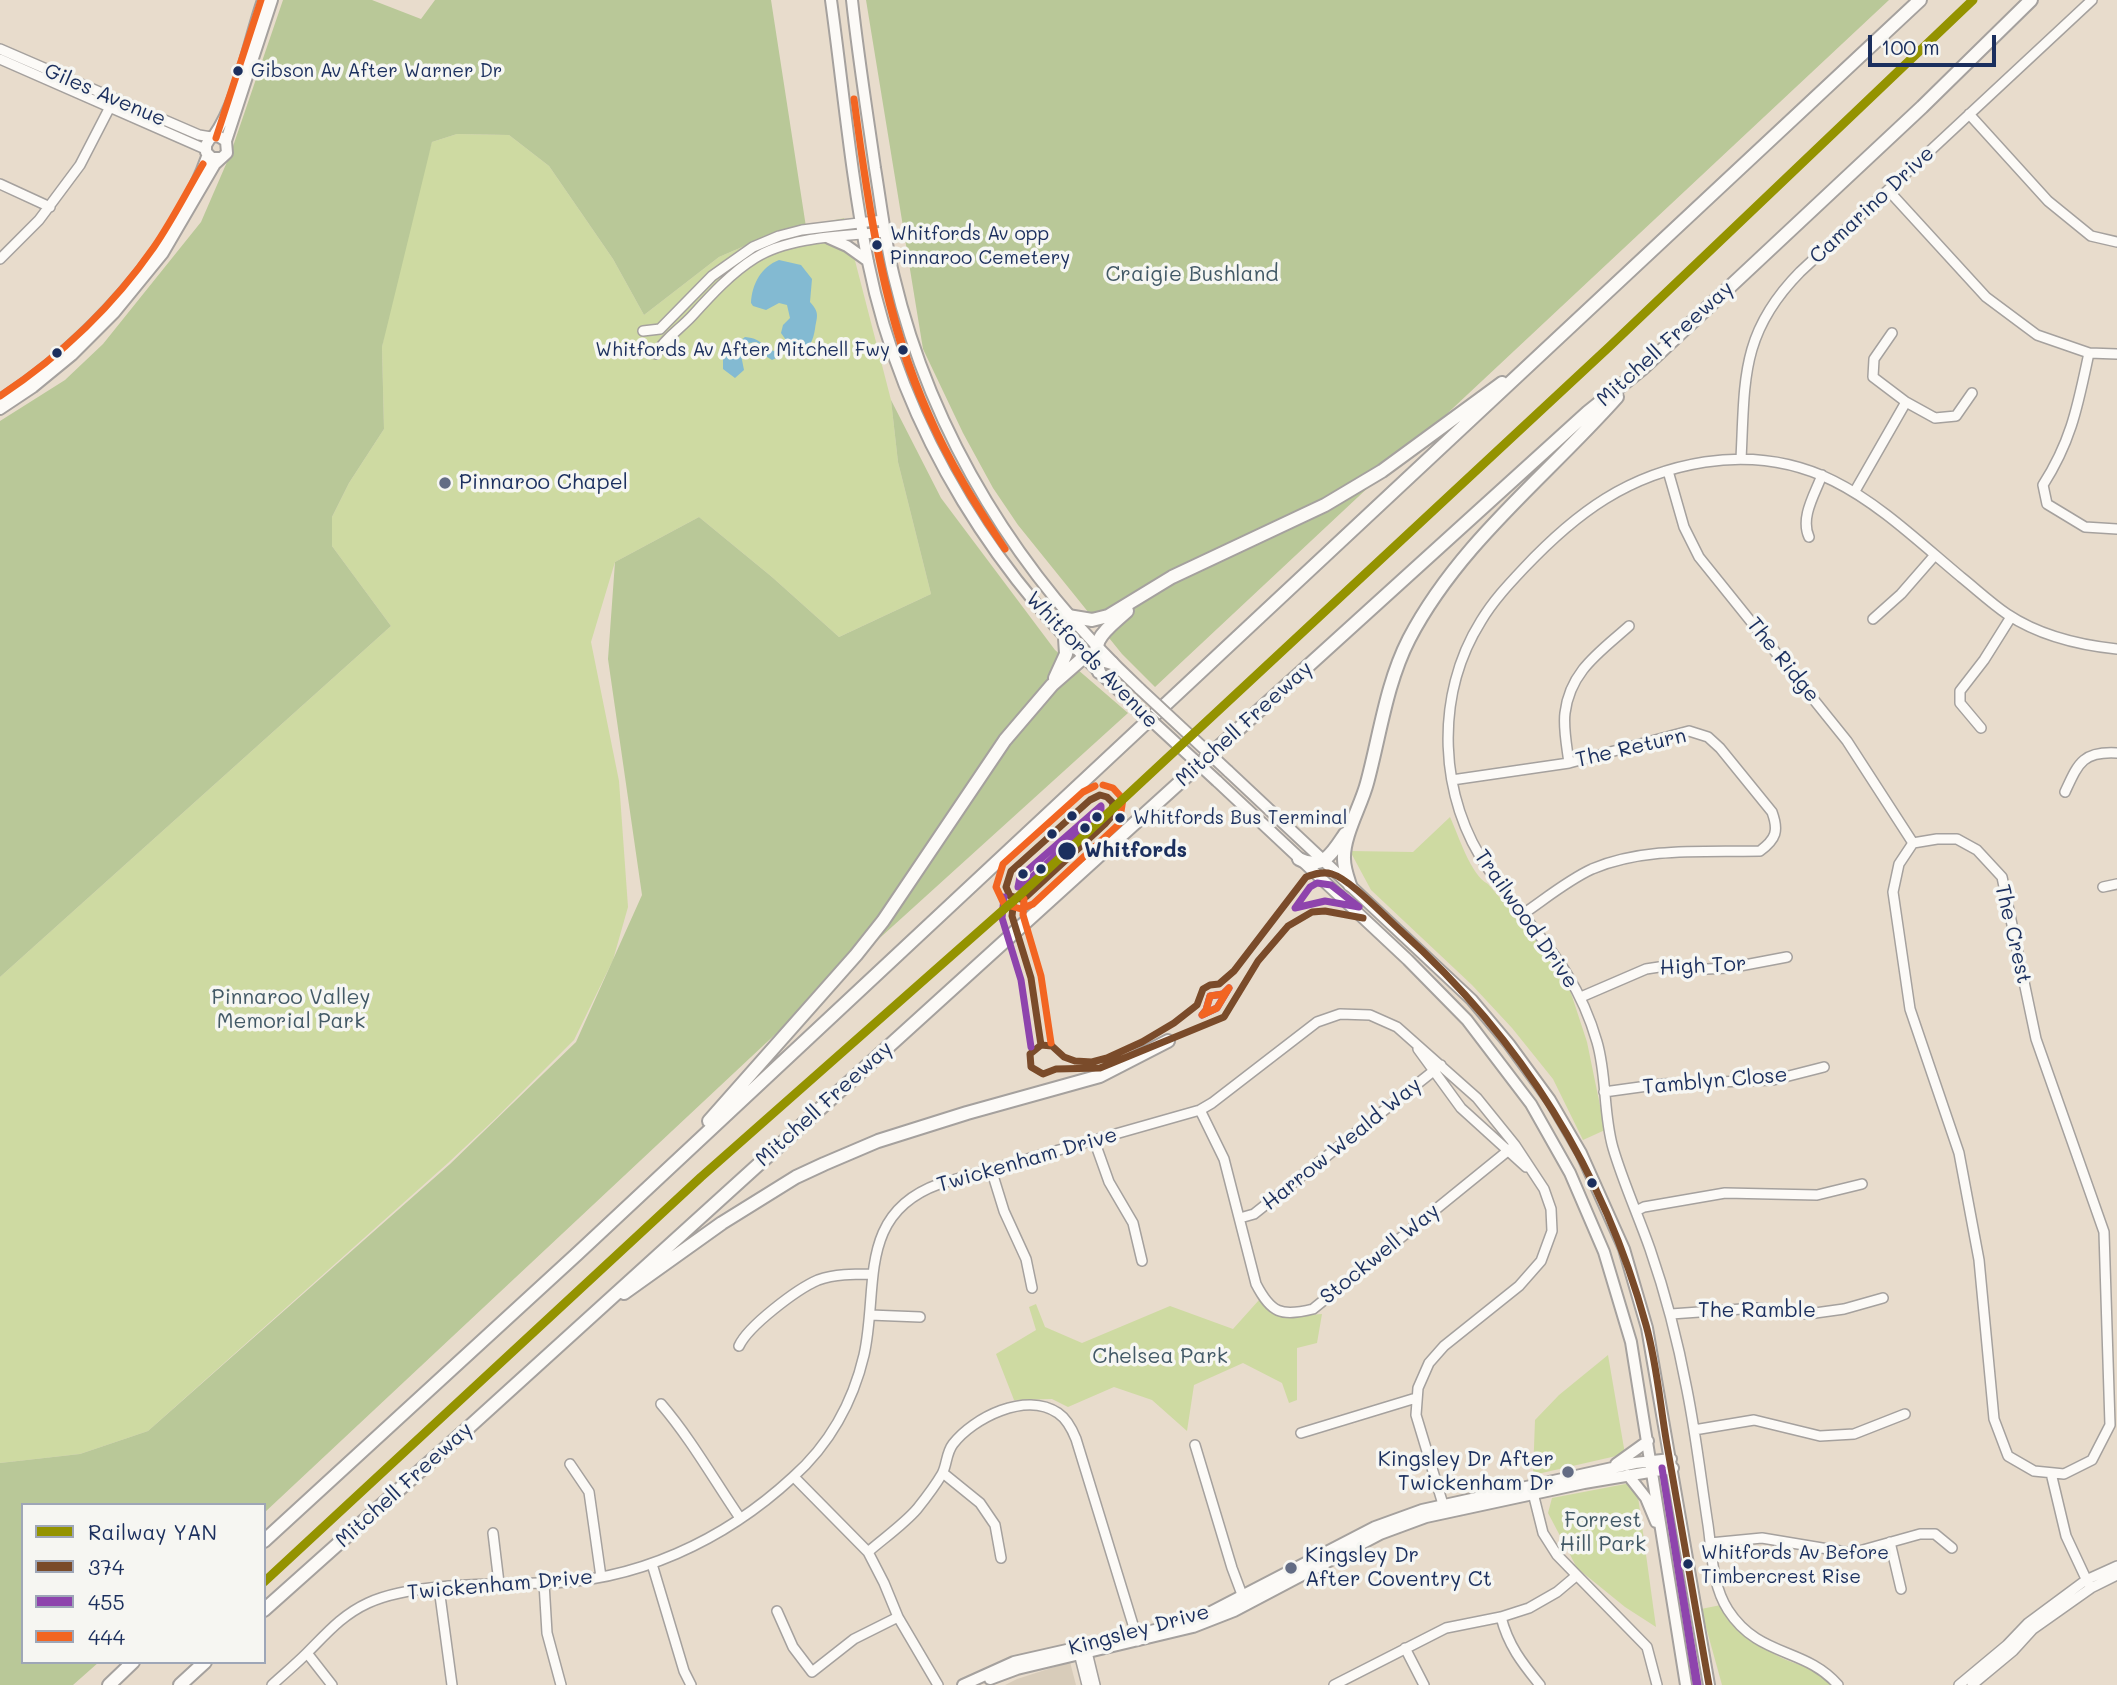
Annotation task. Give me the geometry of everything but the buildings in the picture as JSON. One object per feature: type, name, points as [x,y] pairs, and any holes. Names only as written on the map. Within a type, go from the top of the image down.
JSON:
[{"type":"highway","points":[[266,1539],[667,1169],[1920,0]]},
{"type":"highway","name":"Mitchell Freeway","points":[[266,1608],[1578,422],[1643,369],[1922,107],[2031,0]]},
{"type":"highway","points":[[1068,616],[1098,620],[1206,560],[1352,490],[1534,361]]},
{"type":"highway","points":[[1349,884],[1343,862],[1344,849],[1368,782],[1389,692],[1408,640],[1467,553],[1643,369]]},
{"type":"highway","points":[[667,1169],[856,955],[898,899],[1005,740],[1052,685],[1091,654],[1099,637],[1146,595]]},
{"type":"highway","points":[[1052,685],[1066,654],[1065,638]]},
{"type":"highway","points":[[1091,654],[1112,663]]},
{"type":"highway","points":[[1091,654],[1099,673]]},
{"type":"highway","points":[[1299,859],[1314,863],[1330,857],[1358,813]]},
{"type":"highway","points":[[592,1314],[722,1223],[796,1177],[877,1141],[1100,1076],[1168,1041]]},
{"type":"highway","points":[[109,1685],[131,1664]]},
{"type":"highway","points":[[180,1685],[203,1664]]},
{"type":"main road","points":[[0,400],[27,382],[102,315],[132,281],[173,223],[197,181],[207,142],[220,128],[263,0]]},
{"type":"main road","points":[[0,409],[33,387],[72,355],[127,299],[172,239],[209,175],[227,153],[226,141],[272,0]]},
{"type":"main road","name":"Whitfords Avenue","points":[[831,0],[868,261],[891,350],[905,387],[958,496],[990,545],[1025,592],[1065,638],[1091,654]]},
{"type":"main road","name":"Whitfords Avenue","points":[[852,0],[884,226],[894,276],[906,321],[938,410],[997,519],[1035,576],[1068,616],[1091,654]]},
{"type":"main road","points":[[212,137],[218,136],[226,141]]},
{"type":"main road","points":[[206,151],[212,158],[221,158]]},
{"type":"main road","points":[[829,239],[848,246],[868,261]]},
{"type":"main road","name":"Whitfords Avenue","points":[[1112,663],[1472,1000],[1521,1060],[1562,1119],[1610,1216],[1633,1277],[1647,1328],[1709,1685]]},
{"type":"main road","name":"Whitfords Avenue","points":[[1099,673],[1408,960],[1467,1020],[1544,1124],[1585,1203],[1616,1284],[1631,1342],[1686,1685]]},
{"type":"main road","points":[[1599,1471],[1626,1459],[1648,1441]]},
{"type":"main road","name":"Kingsley Drive","points":[[978,1685],[1017,1669],[1083,1651],[1193,1627],[1380,1534],[1444,1508],[1599,1471],[1672,1463]]},
{"type":"main road","name":"Kingsley Drive","points":[[1532,1489],[1628,1475],[1652,1467]]},
{"type":"main road","points":[[1628,1475],[1646,1498],[1662,1534]]},
{"type":"main road","name":"Kingsley Drive","points":[[963,1685],[1014,1662],[1083,1651]]},
{"type":"street","name":"Camarino Drive","points":[[1741,459],[1745,373],[1753,345],[1767,314],[1800,272],[2092,0]]},
{"type":"street","name":"Giles Avenue","points":[[0,49],[113,102],[206,151]]},
{"type":"street","name":"Giles Avenue","points":[[0,59],[199,135],[212,137]]},
{"type":"street","points":[[0,259],[22,239],[80,165],[113,102]]},
{"type":"street","points":[[1969,114],[2048,201],[2091,236],[2117,242]]},
{"type":"street","points":[[0,184],[50,206]]},
{"type":"street","points":[[1888,190],[1986,297],[2037,335],[2089,353],[2117,355]]},
{"type":"street","points":[[643,331],[660,329],[712,276],[753,247],[802,230],[884,226]]},
{"type":"street","points":[[656,354],[660,346],[720,285],[756,257],[782,247],[829,239],[863,229]]},
{"type":"street","points":[[1892,333],[1874,359],[1873,377],[1906,402],[1936,418],[1956,416],[1972,393]]},
{"type":"street","points":[[2089,353],[2072,429],[2043,485],[2047,504],[2066,516],[2085,527],[2117,529]]},
{"type":"street","points":[[1855,491],[1906,402]]},
{"type":"street","name":"Trailwood Drive","points":[[1838,1685],[1819,1668],[1760,1642],[1740,1626],[1722,1598],[1714,1572],[1694,1430],[1671,1314],[1613,1146],[1599,1050],[1581,997],[1559,960],[1488,869],[1473,844],[1461,815],[1449,763],[1448,728],[1455,687],[1467,647],[1491,605],[1549,542],[1579,515],[1630,485],[1668,471],[1704,462],[1741,459],[1787,464],[1822,475],[1855,491],[1887,514],[2011,617],[2040,632],[2065,640],[2117,649]]},
{"type":"street","name":"The Ridge","points":[[1668,471],[1684,527],[1699,556],[1847,741],[1913,843]]},
{"type":"street","points":[[1810,537],[1805,528],[1808,512],[1822,475]]},
{"type":"street","points":[[1873,619],[1901,594],[1935,555]]},
{"type":"street","points":[[1981,728],[1960,703],[1960,691],[1984,660],[2011,617]]},
{"type":"street","points":[[1569,763],[1564,715],[1571,685],[1591,660],[1629,626]]},
{"type":"street","name":"The Return","points":[[1452,780],[1569,763],[1689,731],[1708,737],[1720,748],[1772,812],[1776,825],[1772,842],[1760,851],[1652,853],[1625,860],[1592,869],[1523,914]]},
{"type":"street","points":[[2065,792],[2078,763],[2085,757],[2101,752],[2117,753]]},
{"type":"street","name":"The Crest","points":[[1913,843],[1957,839],[1977,850],[2002,877],[2036,1039],[2104,1232],[2110,1425],[2092,1460],[2064,1474],[2051,1473]]},
{"type":"street","points":[[1913,843],[1899,864],[1893,892],[1910,1009],[1959,1153],[1979,1260],[1994,1419],[2008,1457],[2034,1471],[2051,1473],[2066,1536],[2088,1584]]},
{"type":"street","points":[[2103,887],[2117,884]]},
{"type":"street","name":"High Tor","points":[[1581,997],[1646,969],[1672,965],[1707,969],[1729,968],[1787,957]]},
{"type":"street","name":"Twickenham Drive","points":[[272,1685],[307,1653],[332,1625],[368,1602],[401,1592],[601,1577],[652,1564],[693,1547],[740,1518],[794,1477],[824,1444],[850,1398],[863,1359],[870,1315],[872,1274],[881,1235],[903,1205],[928,1189],[1200,1110],[1312,1025],[1330,1016],[1355,1013],[1374,1016],[1392,1024],[1441,1065],[1477,1098],[1511,1148],[1544,1189],[1551,1209],[1550,1241],[1541,1261],[1528,1278],[1435,1354],[1424,1370],[1416,1398],[1416,1415],[1444,1508]]},
{"type":"street","name":"Twickenham Drive","points":[[1411,1039],[1432,1072],[1461,1108],[1511,1148]]},
{"type":"street","name":"Harrow Weald Way","points":[[1240,1218],[1254,1214],[1441,1065]]},
{"type":"street","name":"Tamblyn Close","points":[[1604,1092],[1662,1084],[1773,1080],[1824,1067]]},
{"type":"street","name":"Stockwell Way","points":[[1200,1110],[1224,1159],[1256,1284],[1265,1300],[1285,1314],[1313,1309],[1511,1148]]},
{"type":"street","points":[[1094,1140],[1109,1182],[1133,1223],[1142,1261]]},
{"type":"street","points":[[991,1169],[1003,1211],[1026,1259],[1032,1288]]},
{"type":"street","points":[[1636,1211],[1644,1207],[1725,1193],[1816,1195],[1862,1184]]},
{"type":"street","points":[[739,1346],[755,1325],[807,1286],[838,1275],[872,1274]]},
{"type":"street","name":"The Ramble","points":[[1671,1314],[1756,1308],[1808,1314],[1844,1309],[1883,1298]]},
{"type":"street","points":[[870,1315],[920,1317]]},
{"type":"street","points":[[1301,1433],[1416,1398]]},
{"type":"street","points":[[661,1404],[683,1428],[740,1518]]},
{"type":"street","points":[[868,1552],[916,1509],[943,1473],[950,1447],[967,1429],[991,1415],[1030,1405],[1050,1408],[1060,1414],[1076,1439],[1138,1638]]},
{"type":"street","points":[[1694,1430],[1754,1420],[1820,1436],[1854,1434],[1905,1415]]},
{"type":"street","points":[[1195,1445],[1244,1601]]},
{"type":"street","points":[[570,1464],[589,1492],[601,1577]]},
{"type":"street","points":[[943,1473],[980,1503],[995,1525],[1001,1558]]},
{"type":"street","points":[[794,1477],[868,1552],[898,1617],[938,1685]]},
{"type":"street","points":[[1532,1489],[1543,1533],[1557,1555],[1647,1647],[1657,1685]]},
{"type":"street","points":[[493,1533],[499,1583]]},
{"type":"street","points":[[1710,1543],[1762,1538],[1852,1553],[1920,1534],[1935,1534],[1952,1548]]},
{"type":"street","points":[[1890,1542],[1901,1589]]},
{"type":"street","points":[[652,1564],[684,1671],[691,1685]]},
{"type":"street","points":[[1959,1685],[2007,1645],[2028,1623],[2117,1566]]},
{"type":"street","points":[[1972,1685],[2013,1651],[2033,1629],[2088,1584],[2117,1575]]},
{"type":"street","points":[[1334,1685],[1446,1628],[1529,1608],[1557,1592],[1576,1576]]},
{"type":"street","points":[[544,1583],[547,1633],[561,1685]]},
{"type":"street","points":[[439,1588],[446,1657],[452,1685]]},
{"type":"street","points":[[777,1611],[793,1647],[813,1672],[854,1639],[898,1617]]},
{"type":"street","points":[[1500,1617],[1506,1637],[1515,1653],[1540,1685]]},
{"type":"street","points":[[1405,1648],[1424,1685]]},
{"type":"street","points":[[1083,1651],[1087,1685]]},
{"type":"street","points":[[1083,1651],[1095,1685]]},
{"type":"street","points":[[307,1653],[332,1685]]},
{"type":"shaded area","points":[[1070,1662],[1076,1685],[1005,1685],[1017,1679]]},
{"type":"green space","points":[[283,0],[372,0],[421,19],[435,0],[771,0],[806,227],[772,234],[719,257],[644,315],[613,259],[549,166],[509,135],[457,134],[432,142],[382,347],[384,429],[349,483],[332,517],[332,546],[391,626],[0,977],[0,421],[65,380],[103,344],[201,222],[230,155]]},
{"type":"green space","name":"Craigie Bushland","points":[[866,0],[1889,0],[1155,687],[1122,654],[1018,525],[993,488],[963,433],[923,349]]},
{"type":"green space","name":"Pinnaroo Valley Memorial Park","points":[[457,134],[509,135],[549,166],[613,259],[644,315],[719,257],[772,234],[844,218],[891,400],[898,462],[931,594],[839,637],[699,517],[615,562],[591,642],[619,781],[628,907],[613,960],[574,1040],[448,1163],[148,1431],[80,1454],[0,1463],[0,977],[391,626],[332,546],[332,517],[349,483],[384,429],[382,347],[402,242],[432,142]]},
{"type":"green space","points":[[891,400],[941,498],[1055,650],[1128,713],[829,984],[266,1511],[266,1503],[21,1503],[21,1664],[97,1664],[73,1685],[0,1685],[0,1463],[80,1454],[148,1431],[450,1164],[576,1042],[642,895],[608,659],[615,562],[699,517],[839,637],[931,594],[898,462]]},
{"type":"green space","points":[[1450,817],[1476,873],[1539,943],[1569,987],[1587,1042],[1605,1130],[1583,1140],[1553,1079],[1512,1028],[1472,985],[1371,890],[1350,851],[1413,852]]},
{"type":"green space","name":"Chelsea Park","points":[[1259,1300],[1282,1317],[1322,1314],[1317,1343],[1297,1348],[1297,1400],[1289,1403],[1282,1383],[1243,1363],[1194,1385],[1187,1431],[1152,1400],[1114,1387],[1068,1407],[1052,1399],[1014,1400],[996,1354],[1036,1330],[1029,1307],[1036,1304],[1045,1327],[1082,1343],[1170,1306],[1233,1329]]},
{"type":"green space","points":[[1608,1355],[1625,1454],[1533,1475],[1535,1420],[1559,1395]]},
{"type":"green space","name":"Forrest Hill Park","points":[[1636,1482],[1656,1627],[1625,1607],[1577,1568],[1548,1513],[1552,1498]]},
{"type":"green space","points":[[1721,1605],[1766,1649],[1819,1674],[1832,1685],[1722,1685],[1701,1609]]},
{"type":"water","points":[[779,260],[801,265],[812,279],[810,302],[817,312],[816,321],[811,342],[801,353],[793,350],[781,333],[783,325],[790,318],[787,305],[779,303],[766,310],[751,303],[753,289],[759,277],[767,267]]},
{"type":"water","points":[[745,337],[756,340],[770,350],[781,347],[784,350],[779,357],[772,360],[764,355],[757,342],[749,343],[741,355],[744,370],[735,378],[723,369],[723,355]]},
{"type":"rail line","name":"YAN","points":[[266,1580],[701,1177],[1019,896],[1609,347],[1973,0]]},
{"type":"transit line","name":"444","points":[[216,138],[261,0]]},
{"type":"transit line","name":"444","points":[[854,99],[872,220],[901,339],[945,450],[1005,549],[973,501],[945,451],[910,372],[892,315],[878,254],[867,192],[854,99]]},
{"type":"transit line","name":"444","points":[[0,396],[64,347],[121,290],[161,237],[203,164]]},
{"type":"transit line","name":"444","points":[[1095,786],[1083,792],[1003,864],[996,887],[1004,904],[1021,909],[1033,904],[1119,824],[1123,799],[1113,788],[1103,785]]},
{"type":"transit line","name":"374","points":[[1100,795],[1113,803],[1111,817],[1105,824],[1027,896],[1021,899],[1010,896],[1006,887],[1011,871],[1090,800],[1100,795]]},
{"type":"transit line","name":"455","points":[[1101,806],[1097,817],[1018,887],[1020,877],[1101,806]]},
{"type":"transit line","name":"374","points":[[1363,918],[1325,911],[1312,912],[1288,926],[1258,961],[1224,1017],[1100,1068],[1056,1069],[1043,1074],[1031,1067],[1030,1054],[1041,1045],[1052,1046],[1064,1057],[1075,1061],[1092,1062],[1142,1042],[1174,1023],[1197,1005],[1203,989],[1219,984],[1234,971],[1306,877],[1322,873],[1332,874],[1367,899],[1444,972],[1484,1016],[1520,1062],[1581,1160],[1606,1212],[1628,1267],[1650,1340],[1709,1685]]},
{"type":"transit line","name":"455","points":[[1317,883],[1331,885],[1359,907],[1325,901],[1295,908],[1310,887],[1317,883]]},
{"type":"transit line","name":"455","points":[[1004,897],[1002,918],[1021,980],[1031,1047]]},
{"type":"transit line","name":"374","points":[[1014,898],[1012,916],[1031,978],[1041,1045]]},
{"type":"transit line","name":"444","points":[[1024,899],[1023,915],[1041,976],[1051,1043]]},
{"type":"transit line","name":"455","points":[[1229,988],[1217,1008],[1202,1015],[1210,996],[1223,994],[1229,988]]},
{"type":"transit line","name":"444","points":[[1229,988],[1217,1008],[1202,1015],[1210,996],[1223,994],[1229,988]]},
{"type":"transit line","name":"455","points":[[1696,1683],[1662,1468],[1698,1685]]},
{"type":"place","name":"Gibson Av After Warner Dr","points":[[238,71]]},
{"type":"place","name":"Whitfords Av opp Pinnaroo Cemetery","points":[[877,245]]},
{"type":"place","name":"Whitfords Av After Mitchell Fwy","points":[[903,350]]},
{"type":"place","name":"Pinnaroo Chapel","points":[[445,483]]},
{"type":"place","name":"Whitfords Bus Terminal","points":[[1120,818]]},
{"type":"place","name":"Whitfords","points":[[1067,851]]},
{"type":"place","name":"Kingsley Dr After Twickenham Dr","points":[[1568,1472]]},
{"type":"place","name":"Whitfords Av Before Timbercrest Rise","points":[[1688,1564]]},
{"type":"place","name":"Kingsley Dr After Coventry Ct","points":[[1291,1568]]}]
